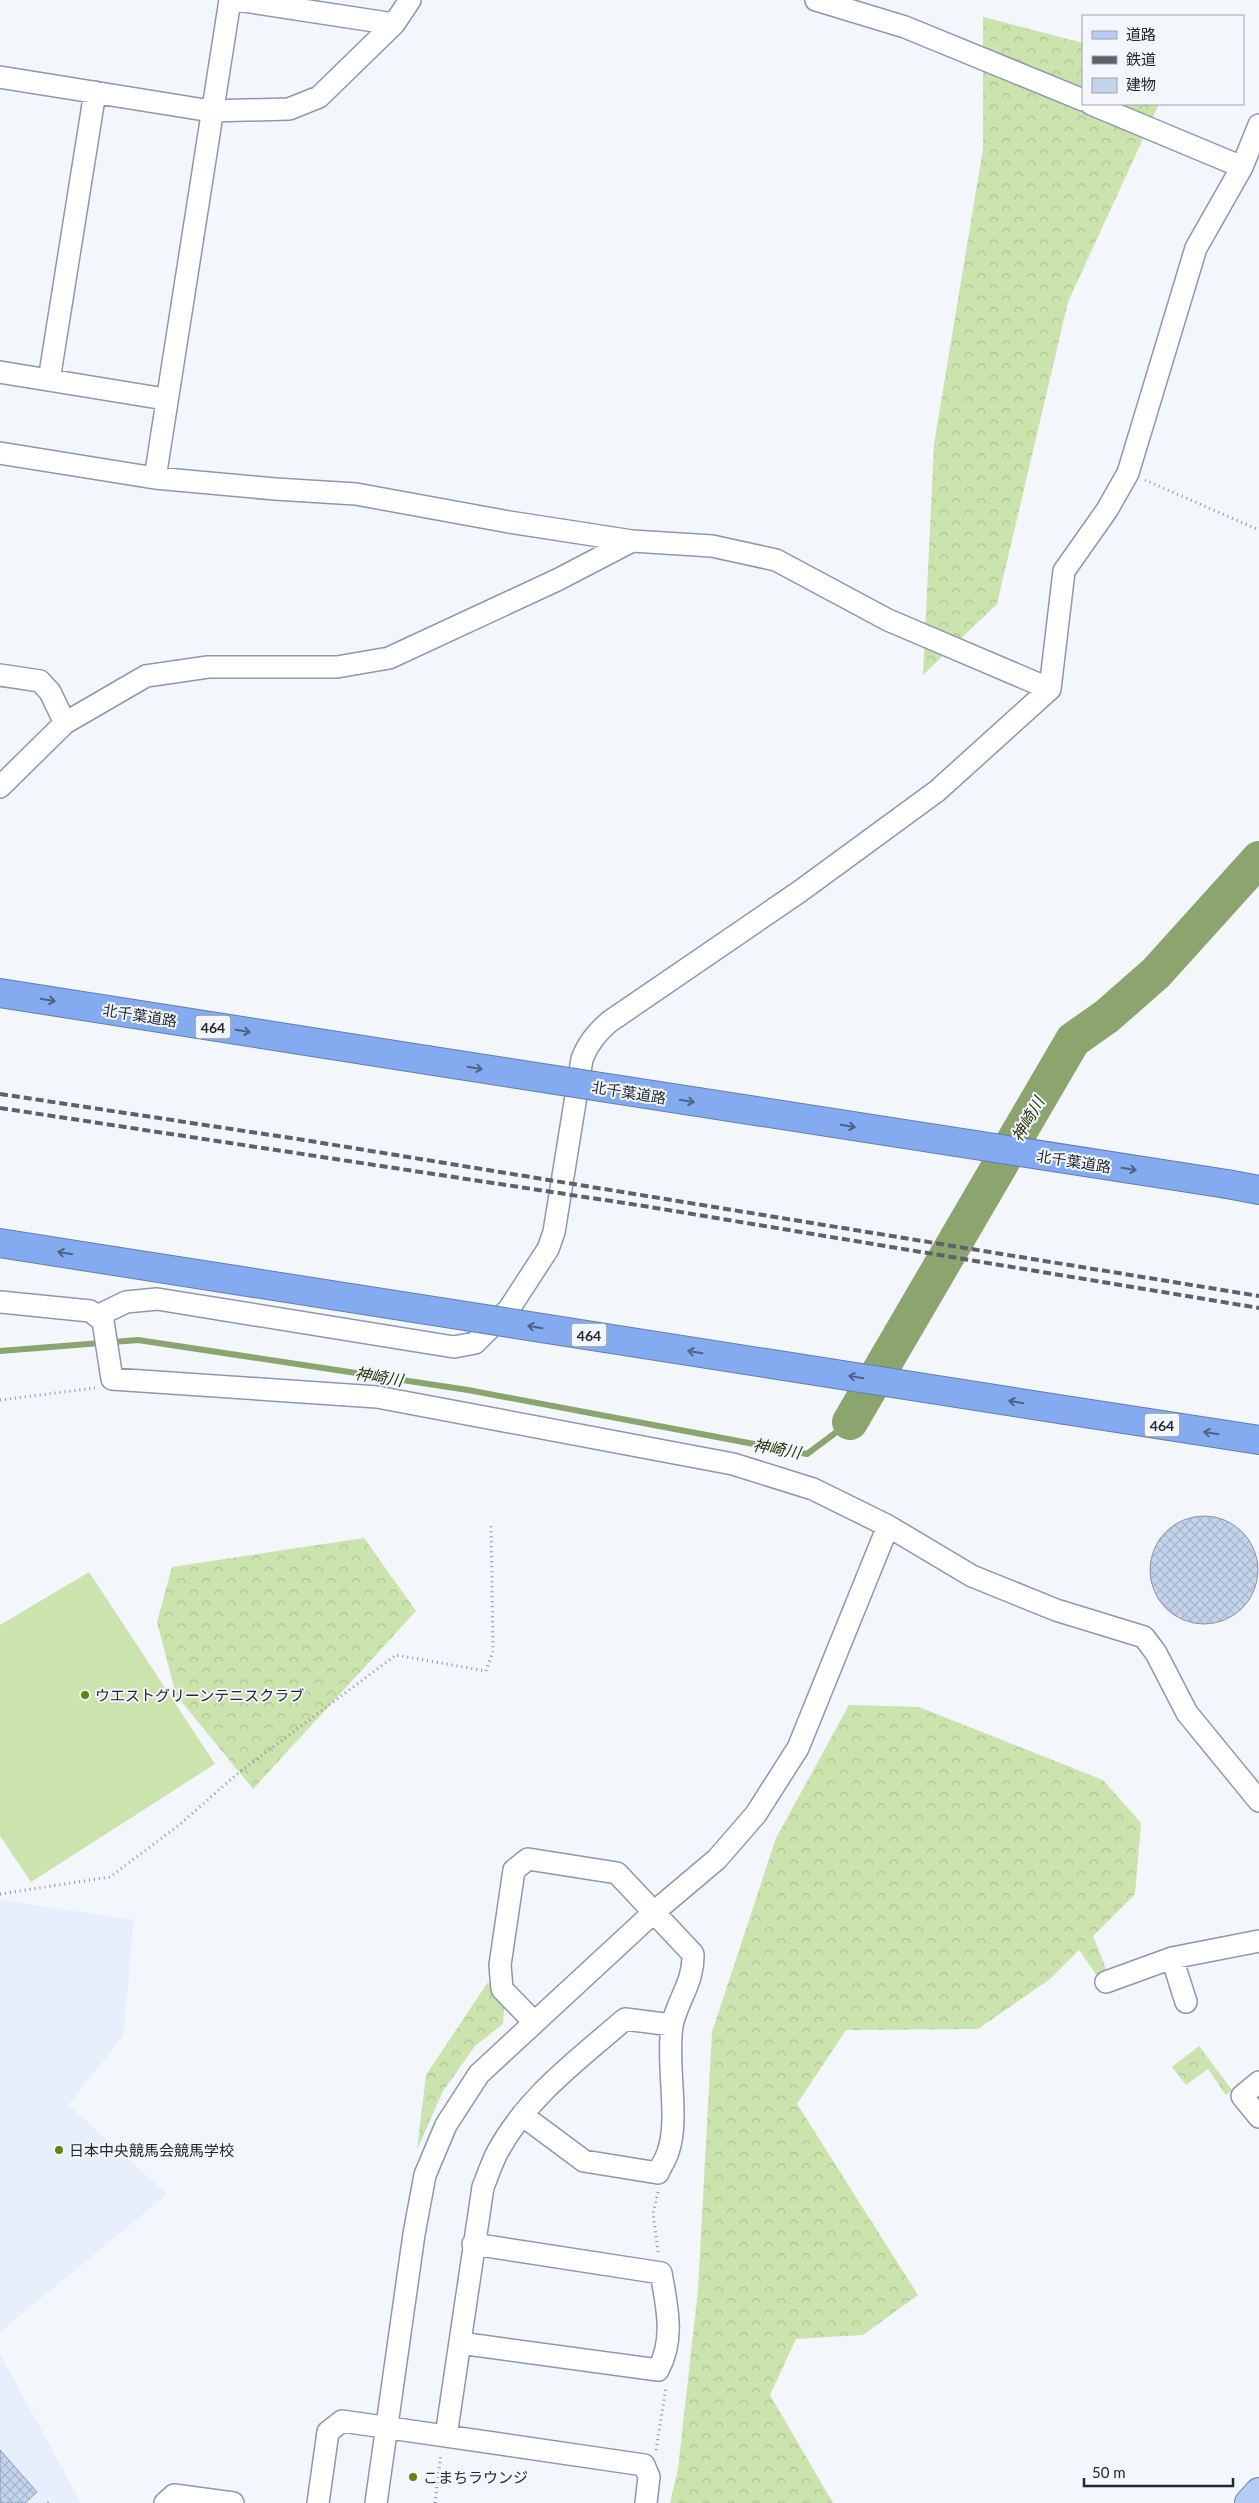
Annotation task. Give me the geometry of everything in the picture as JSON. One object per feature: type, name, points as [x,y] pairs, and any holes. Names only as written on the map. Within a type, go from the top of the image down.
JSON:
[{"type":"highway","name":"北千葉道路","points":[[0,993],[1259,1190]]},
{"type":"highway","name":"464","points":[[0,1243],[1259,1440]]},
{"type":"main road","points":[[1250,2503],[1259,2492]]},
{"type":"street","points":[[155,478],[165,399],[230,0]]},
{"type":"street","points":[[237,0],[394,24]]},
{"type":"street","points":[[0,77],[211,111],[289,109],[319,97],[394,24],[410,0]]},
{"type":"street","points":[[816,0],[905,26],[1082,100]]},
{"type":"street","points":[[49,380],[95,92]]},
{"type":"street","points":[[1093,105],[1242,167]]},
{"type":"street","points":[[100,1322],[126,1302],[157,1298],[454,1346],[476,1342],[509,1309],[548,1250],[554,1232],[582,1059],[595,1035],[609,1022],[800,892],[938,791],[1050,689],[1064,571],[1106,510],[1128,473],[1196,248],[1242,167],[1259,124]]},
{"type":"street","points":[[0,372],[165,399]]},
{"type":"street","points":[[0,453],[155,478],[356,494],[509,522],[632,541],[712,546],[776,560],[888,620],[1050,689]]},
{"type":"street","points":[[0,787],[65,723],[146,676],[208,668],[338,667],[389,658],[557,580],[632,541]]},
{"type":"street","points":[[0,675],[40,681],[50,692],[65,723]]},
{"type":"street","points":[[0,1302],[90,1310],[100,1322],[112,1379],[377,1397],[732,1464],[813,1489],[888,1526],[972,1576],[1056,1610],[1144,1637],[1156,1653],[1187,1713],[1259,1801]]},
{"type":"street","points":[[376,2503],[424,2175],[446,2125],[479,2074],[653,1914],[717,1858],[756,1814],[798,1748],[888,1526]]},
{"type":"street","points":[[522,2115],[584,2161],[658,2173],[669,2152],[673,2125],[670,2072],[672,2025],[694,1969],[693,1954],[653,1914],[617,1873],[528,1860],[514,1870],[500,1965],[502,1989],[534,2022]]},
{"type":"street","points":[[1106,1982],[1172,1958],[1259,1941]]},
{"type":"street","points":[[1172,1958],[1186,2002]]},
{"type":"street","points":[[446,2436],[483,2186],[498,2151],[522,2115],[545,2089],[625,2019],[672,2025]]},
{"type":"street","points":[[1259,2082],[1242,2096],[1259,2118]]},
{"type":"street","points":[[460,2344],[658,2370],[666,2355],[669,2316],[661,2273],[473,2244]]},
{"type":"street","points":[[318,2503],[328,2432],[342,2421],[644,2465],[649,2477],[646,2503]]},
{"type":"street","points":[[165,2503],[174,2495],[233,2503]]},
{"type":"path","points":[[1128,473],[1259,530]]},
{"type":"path","points":[[0,1400],[104,1387],[112,1379]]},
{"type":"path","points":[[0,1894],[110,1876],[178,1826],[237,1774],[396,1655],[486,1671],[493,1651],[491,1525]]},
{"type":"path","points":[[658,2173],[660,2182],[653,2213],[661,2273]]},
{"type":"path","points":[[644,2465],[655,2456],[667,2381],[658,2370]]},
{"type":"path","points":[[435,2503],[442,2444],[446,2436]]},
{"type":"shaded area","name":"日本中央競馬会競馬学校","points":[[0,1900],[134,1920],[123,2036],[68,2105],[167,2194],[0,2332]]},
{"type":"shaded area","points":[[0,2354],[81,2503],[0,2503]]},
{"type":"green space","points":[[983,17],[1082,43],[1082,105],[1159,105],[1068,302],[997,604],[923,675],[934,444],[983,149]]},
{"type":"green space","points":[[364,1538],[416,1611],[253,1789],[176,1695],[157,1622],[172,1567]]},
{"type":"green space","name":"ウエストグリーンテニスクラブ","points":[[89,1572],[215,1764],[31,1882],[0,1836],[0,1625]]},
{"type":"green space","points":[[849,1705],[919,1707],[1103,1780],[1141,1823],[1135,1894],[1093,1936],[1108,1974],[1096,1974],[1079,1950],[1050,1979],[978,2029],[846,2030],[797,2104],[918,2295],[863,2335],[796,2339],[770,2395],[833,2503],[670,2503],[678,2469],[698,2290],[712,2032],[776,1838]]},
{"type":"green space","points":[[488,1982],[504,2007],[503,2024],[475,2046],[443,2091],[417,2150],[426,2075]]},
{"type":"green space","points":[[1199,2046],[1232,2090],[1226,2095],[1208,2069],[1186,2085],[1172,2067]]},
{"type":"building","points":[[1204,1516],[1225,1520],[1242,1532],[1254,1549],[1258,1570],[1254,1591],[1242,1608],[1225,1620],[1204,1624],[1183,1620],[1166,1608],[1154,1591],[1150,1570],[1154,1549],[1166,1532],[1183,1520]]},
{"type":"building","points":[[0,2450],[37,2492],[25,2503],[0,2503]]},
{"type":"waterway","name":"神崎川","points":[[850,1422],[1073,1040],[1107,1016],[1156,973],[1259,859]]},
{"type":"waterway","name":"神崎川","points":[[0,1351],[138,1340],[468,1390],[807,1454],[850,1422]]},
{"type":"railway","points":[[0,1094],[304,1140],[1259,1296]]},
{"type":"railway","points":[[0,1108],[644,1206],[1259,1308]]},
{"type":"place","name":"ウエストグリーンテニスクラブ","points":[[85,1695]]},
{"type":"place","name":"日本中央競馬会競馬学校","points":[[59,2150]]},
{"type":"place","name":"こまちラウンジ","points":[[413,2477]]}]
